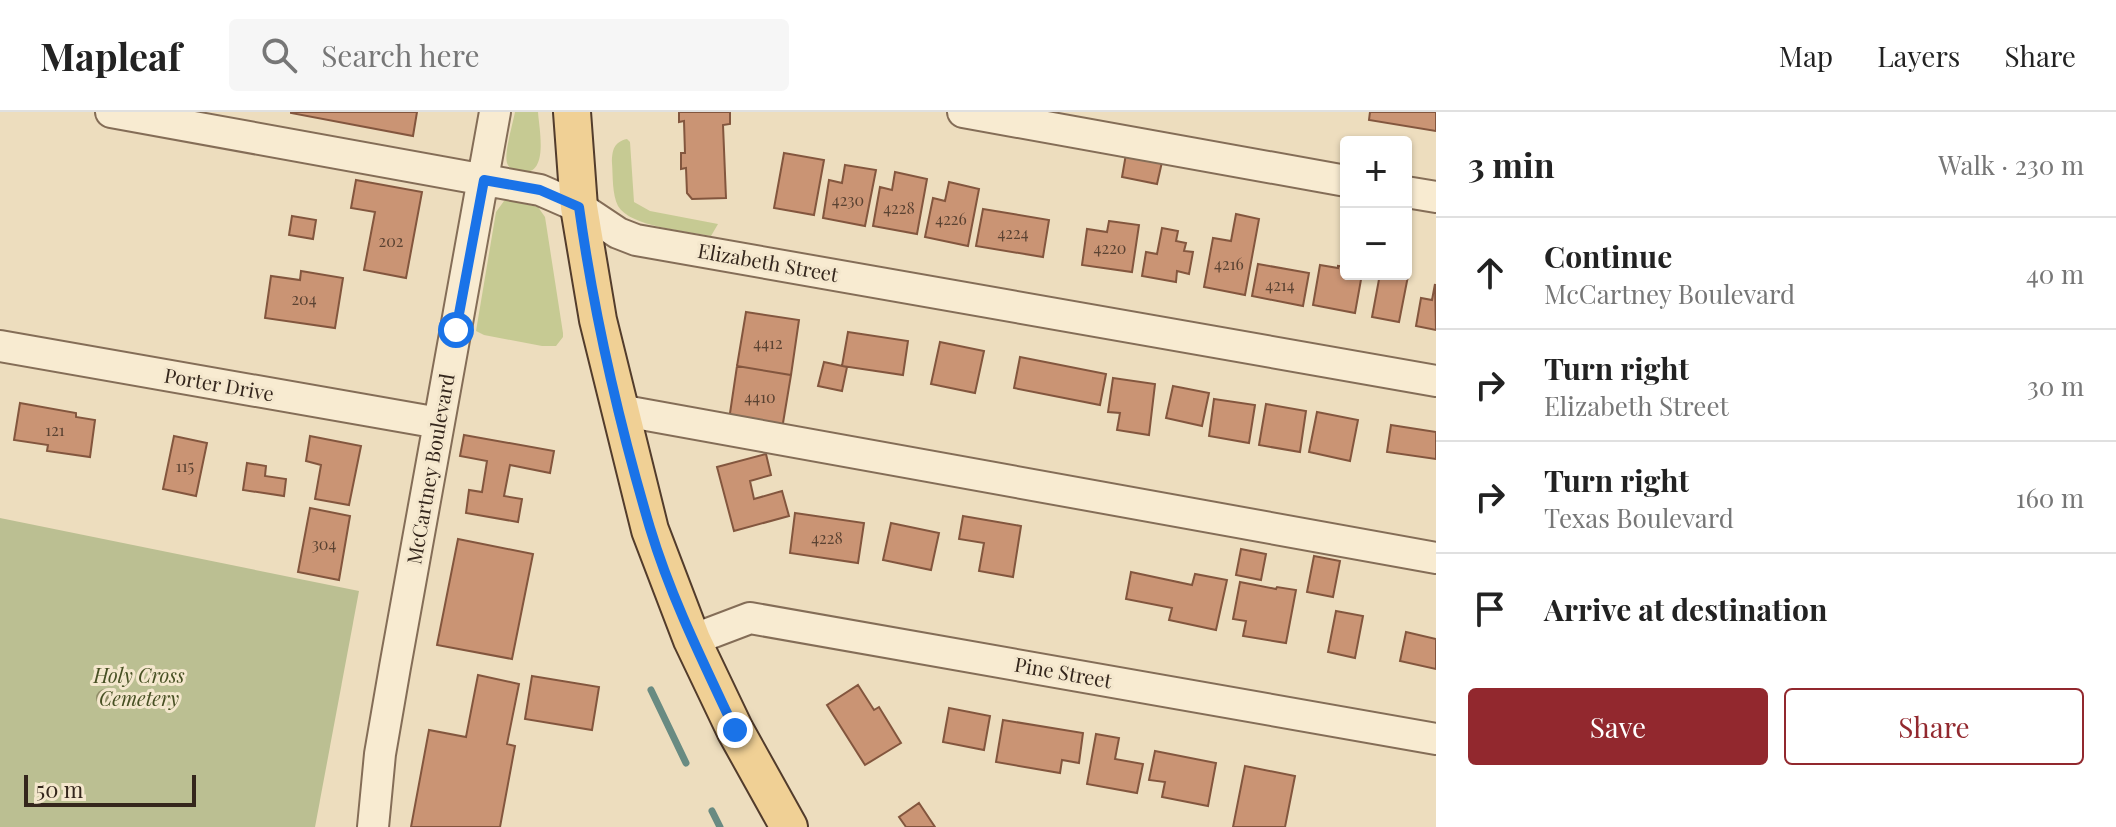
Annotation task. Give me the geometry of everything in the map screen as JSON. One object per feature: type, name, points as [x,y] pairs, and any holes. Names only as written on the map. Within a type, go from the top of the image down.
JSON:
[{"type":"main road","points":[[572,112],[579,207],[598,320],[650,530],[692,640],[735,730],[789,827]]},
{"type":"street","name":"Elizabeth Street","points":[[111,112],[540,190],[579,207],[618,233],[636,240],[1436,381]]},
{"type":"street","name":"McCartney Boulevard","points":[[373,827],[380,754],[495,112]]},
{"type":"street","points":[[963,112],[1340,180]]},
{"type":"street","points":[[1412,193],[1436,197]]},
{"type":"street","name":"Porter Drive","points":[[0,346],[439,423]]},
{"type":"street","points":[[619,410],[1436,558]]},
{"type":"street","name":"Pine Street","points":[[692,640],[750,618],[1436,739]]},
{"type":"green space","points":[[515,112],[538,112],[541,149],[536,166],[531,171],[515,171],[507,163]]},
{"type":"green space","points":[[627,139],[630,142],[634,202],[650,211],[718,224],[711,236],[646,223],[624,213],[615,196],[612,163],[615,147]]},
{"type":"green space","points":[[504,201],[538,207],[545,217],[563,333],[556,346],[542,346],[476,331],[496,212]]},
{"type":"green space","name":"Holy Cross Cemetery","points":[[0,518],[359,591],[315,827],[0,827]]},
{"type":"building","points":[[291,112],[417,112],[413,136]]},
{"type":"building","points":[[679,112],[730,112],[730,124],[723,125],[726,198],[692,199],[687,193],[686,168],[681,169],[681,153],[685,153],[684,121],[679,122]]},
{"type":"building","points":[[1370,112],[1436,112],[1436,131],[1369,120]]},
{"type":"building","points":[[784,153],[824,160],[814,215],[774,208]]},
{"type":"building","points":[[1126,154],[1162,162],[1157,184],[1122,177]]},
{"type":"building","points":[[845,165],[876,170],[865,226],[823,218],[829,180],[842,183]]},
{"type":"building","points":[[895,172],[927,179],[917,234],[873,226],[880,187],[892,190]]},
{"type":"building","points":[[356,180],[422,192],[406,278],[364,270],[375,212],[351,208]]},
{"type":"building","points":[[949,182],[979,189],[968,246],[925,237],[933,198],[945,201]]},
{"type":"building","points":[[983,209],[1049,220],[1043,257],[976,246]]},
{"type":"building","points":[[1236,214],[1259,219],[1245,295],[1204,287],[1213,238],[1231,241]]},
{"type":"building","points":[[292,216],[316,220],[313,239],[289,235]]},
{"type":"building","points":[[1109,221],[1139,225],[1132,272],[1082,265],[1087,229],[1107,232]]},
{"type":"building","points":[[1162,228],[1178,231],[1176,241],[1186,243],[1184,251],[1193,252],[1189,274],[1177,271],[1176,282],[1142,276],[1146,252],[1157,254]]},
{"type":"building","points":[[1258,264],[1309,273],[1303,306],[1252,296]]},
{"type":"building","points":[[1320,265],[1340,266],[1340,280],[1361,280],[1355,313],[1313,305]]},
{"type":"building","points":[[301,271],[343,278],[335,328],[265,318],[271,276],[300,280]]},
{"type":"building","points":[[1379,280],[1407,280],[1399,322],[1372,317]]},
{"type":"building","points":[[1435,284],[1436,330],[1416,326],[1421,298],[1432,300]]},
{"type":"building","points":[[746,312],[799,320],[791,375],[737,366]]},
{"type":"building","points":[[848,332],[908,341],[903,375],[842,366]]},
{"type":"building","points":[[940,342],[984,351],[975,393],[931,384]]},
{"type":"building","points":[[1020,357],[1106,374],[1100,405],[1014,388]]},
{"type":"building","points":[[824,362],[847,367],[842,391],[818,386]]},
{"type":"building","points":[[737,366],[791,375],[782,429],[729,420]]},
{"type":"building","points":[[1113,378],[1155,384],[1149,435],[1117,430],[1120,413],[1108,412]]},
{"type":"building","points":[[1173,386],[1209,393],[1202,426],[1166,418]]},
{"type":"building","points":[[1214,399],[1255,405],[1249,443],[1209,436]]},
{"type":"building","points":[[20,403],[76,413],[76,417],[95,420],[90,457],[47,451],[48,445],[14,440]]},
{"type":"building","points":[[1266,404],[1306,411],[1300,452],[1259,445]]},
{"type":"building","points":[[1317,412],[1358,420],[1350,461],[1309,452]]},
{"type":"building","points":[[1391,425],[1436,432],[1436,459],[1387,452]]},
{"type":"building","points":[[464,435],[554,451],[550,473],[510,465],[504,496],[522,499],[518,522],[466,513],[469,490],[482,492],[487,461],[460,456]]},
{"type":"building","points":[[174,436],[207,443],[196,496],[163,489]]},
{"type":"building","points":[[310,436],[361,446],[349,505],[315,499],[321,465],[306,461]]},
{"type":"building","points":[[766,454],[771,475],[750,481],[754,499],[782,491],[789,516],[734,531],[717,467]]},
{"type":"building","points":[[247,463],[266,466],[265,476],[286,479],[284,496],[243,490]]},
{"type":"building","points":[[310,508],[350,516],[339,580],[298,572]]},
{"type":"building","points":[[795,513],[864,523],[858,563],[790,553]]},
{"type":"building","points":[[963,516],[1021,526],[1013,577],[979,571],[984,543],[959,539]]},
{"type":"building","points":[[891,523],[939,533],[931,570],[883,560]]},
{"type":"building","points":[[458,539],[533,554],[512,659],[437,645]]},
{"type":"building","points":[[1241,549],[1266,554],[1261,580],[1236,575]]},
{"type":"building","points":[[1314,556],[1340,561],[1333,597],[1307,592]]},
{"type":"building","points":[[1131,572],[1192,585],[1195,574],[1227,580],[1216,630],[1169,620],[1172,608],[1126,599]]},
{"type":"building","points":[[1240,582],[1296,590],[1286,643],[1243,636],[1246,621],[1233,619]]},
{"type":"building","points":[[1336,611],[1363,616],[1355,658],[1328,652]]},
{"type":"building","points":[[1406,632],[1436,639],[1436,669],[1400,661]]},
{"type":"building","points":[[478,675],[519,684],[507,744],[515,746],[500,827],[411,827],[429,730],[466,737]]},
{"type":"building","points":[[532,676],[599,687],[592,730],[525,719]]},
{"type":"building","points":[[858,685],[874,710],[879,707],[901,743],[865,765],[827,705]]},
{"type":"building","points":[[949,708],[990,716],[984,750],[943,742]]},
{"type":"building","points":[[1003,720],[1083,733],[1079,763],[1062,760],[1060,773],[996,762]]},
{"type":"building","points":[[1096,734],[1119,738],[1115,759],[1143,764],[1137,793],[1087,784]]},
{"type":"building","points":[[1155,751],[1216,763],[1208,806],[1162,797],[1165,782],[1149,780]]},
{"type":"building","points":[[1245,766],[1295,776],[1285,827],[1233,827]]},
{"type":"building","points":[[919,803],[935,827],[906,827],[899,817]]},
{"type":"waterway","points":[[651,690],[686,763]]},
{"type":"waterway","points":[[712,811],[720,827]]},
{"type":"route","points":[[456,330],[484,180],[540,190],[579,207],[598,320],[650,530],[692,640],[735,730]]}]
